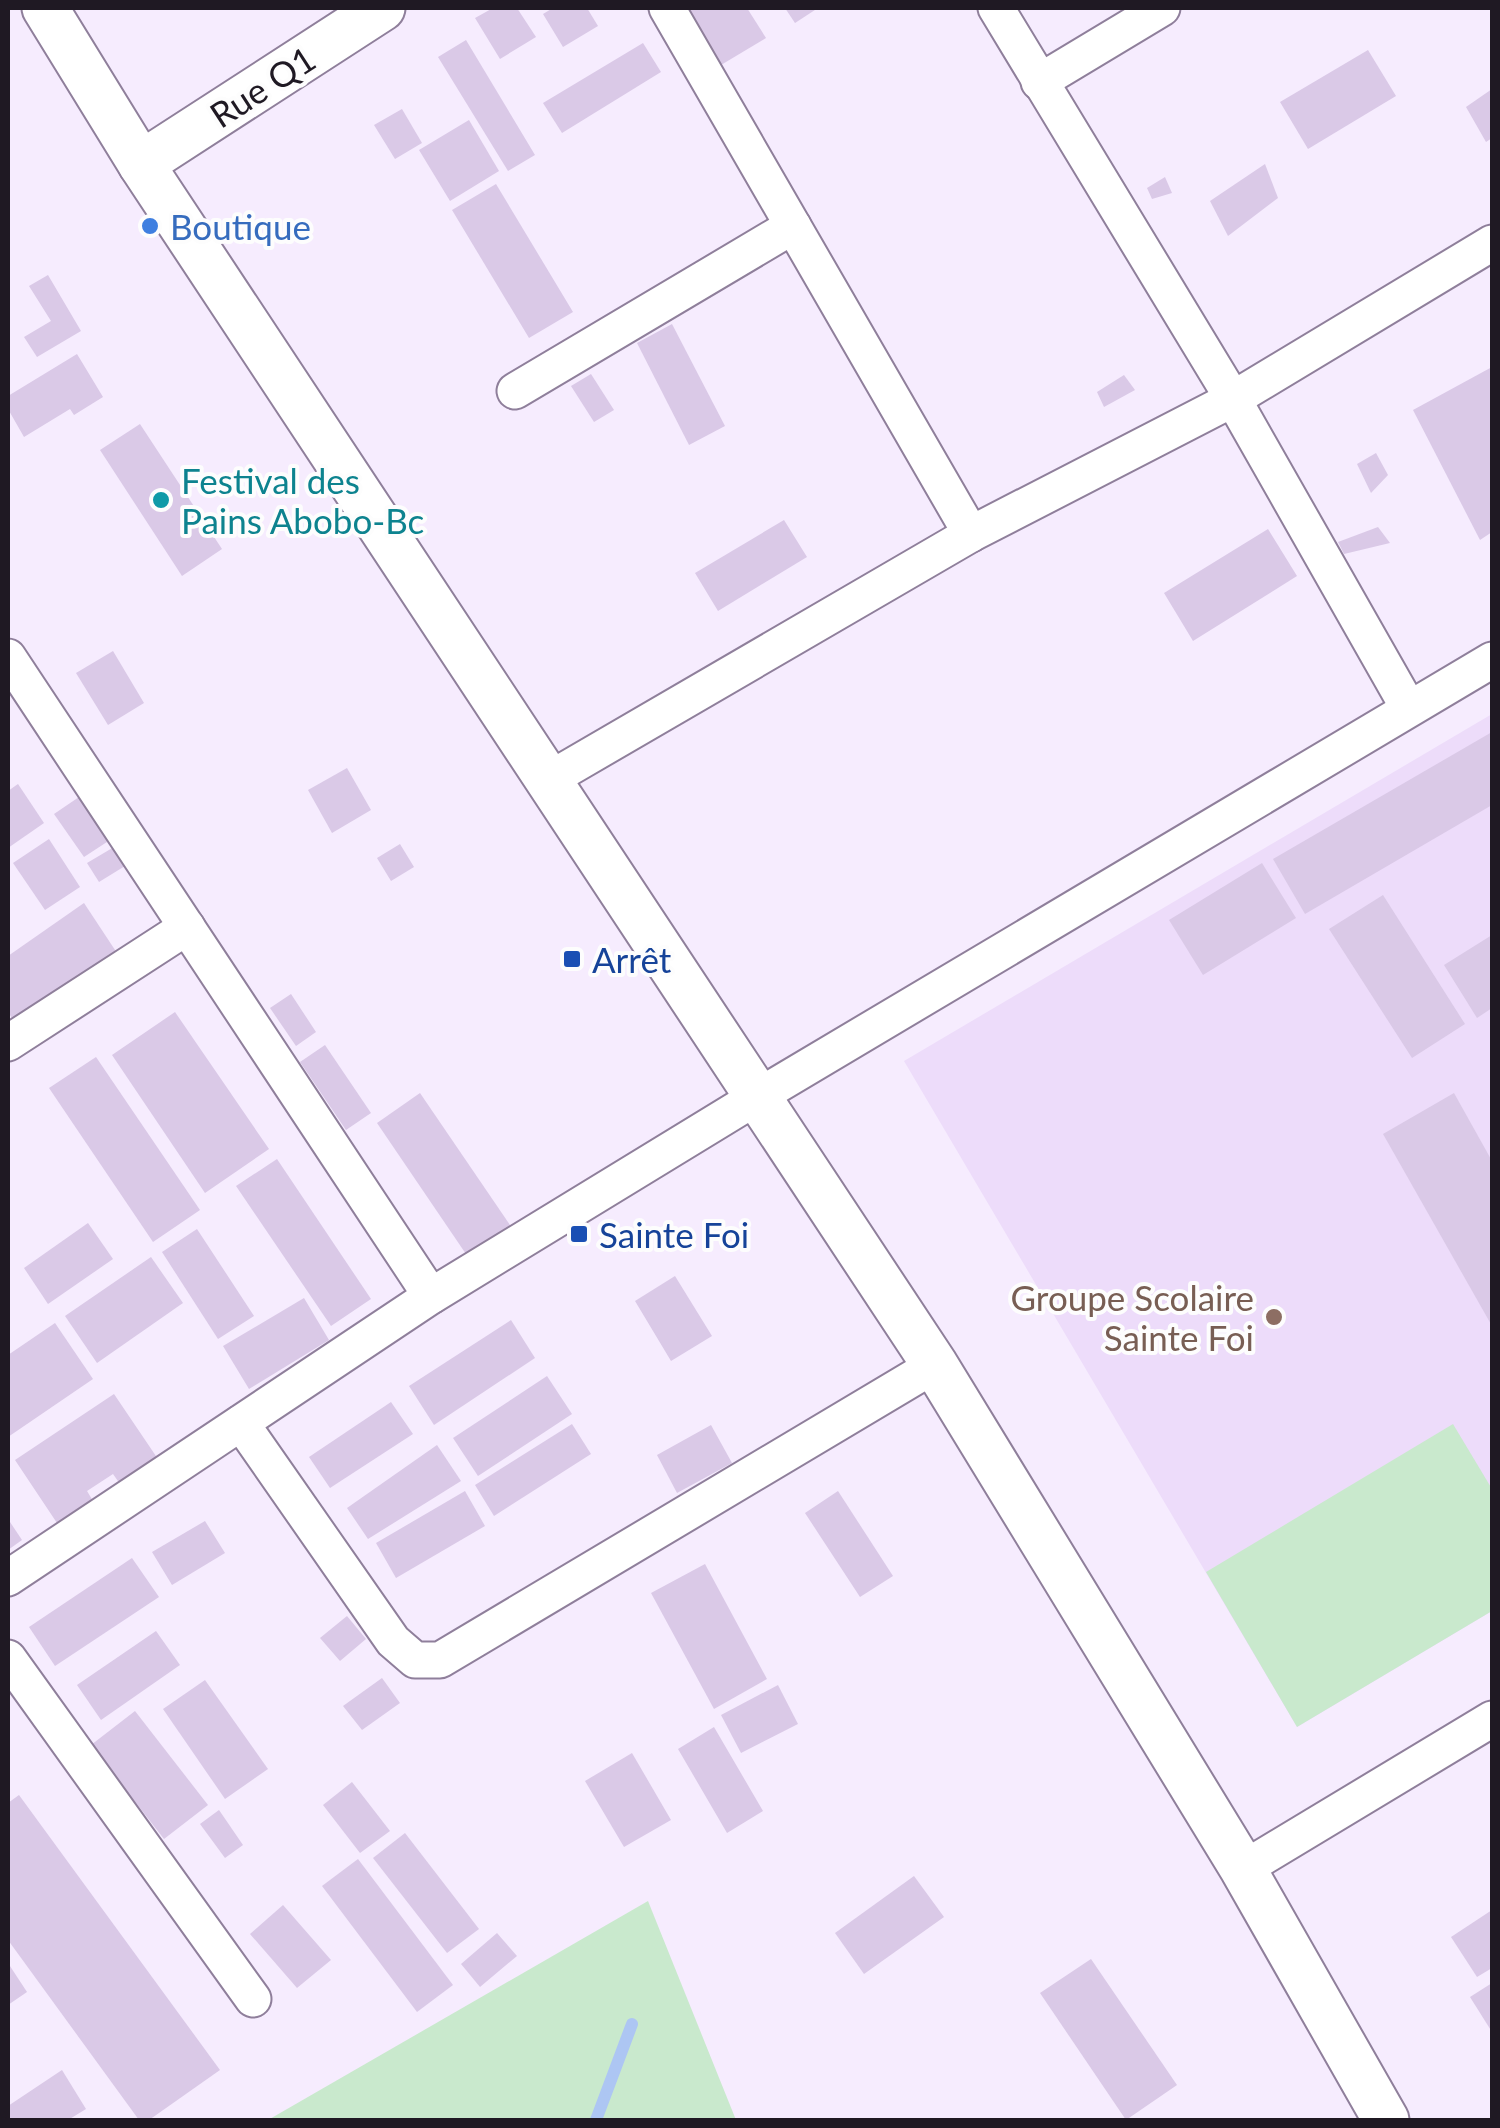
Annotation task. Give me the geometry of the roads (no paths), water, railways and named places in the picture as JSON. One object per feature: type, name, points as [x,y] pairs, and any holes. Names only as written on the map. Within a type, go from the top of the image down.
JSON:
[{"type":"street","points":[[45,8],[141,164],[935,1365],[1243,1869],[1386,2120]]},
{"type":"street","name":"Rue Q1","points":[[141,164],[382,8]]},
{"type":"street","points":[[667,8],[971,534]]},
{"type":"street","points":[[996,8],[1233,399],[1408,707]]},
{"type":"street","points":[[1039,82],[1162,8]]},
{"type":"street","points":[[514,391],[793,226]]},
{"type":"street","points":[[548,780],[971,534],[1233,399],[1492,243]]},
{"type":"street","points":[[8,658],[431,1296]]},
{"type":"street","points":[[8,1578],[431,1296],[757,1097],[1492,660]]},
{"type":"street","points":[[8,1044],[187,927]]},
{"type":"street","points":[[241,1422],[394,1641],[415,1660],[440,1660],[935,1365]]},
{"type":"street","points":[[8,1658],[254,1999]]},
{"type":"street","points":[[1243,1869],[1492,1720]]},
{"type":"waterway","points":[[596,2120],[632,2024]]},
{"type":"place","name":"Boutique","points":[[150,226]]},
{"type":"place","name":"Festival des Pains Abobo-Bc","points":[[161,500]]},
{"type":"place","name":"Arrêt","points":[[572,959]]},
{"type":"place","name":"Sainte Foi","points":[[579,1234]]},
{"type":"place","name":"Groupe Scolaire Sainte Foi","points":[[1274,1317]]}]
